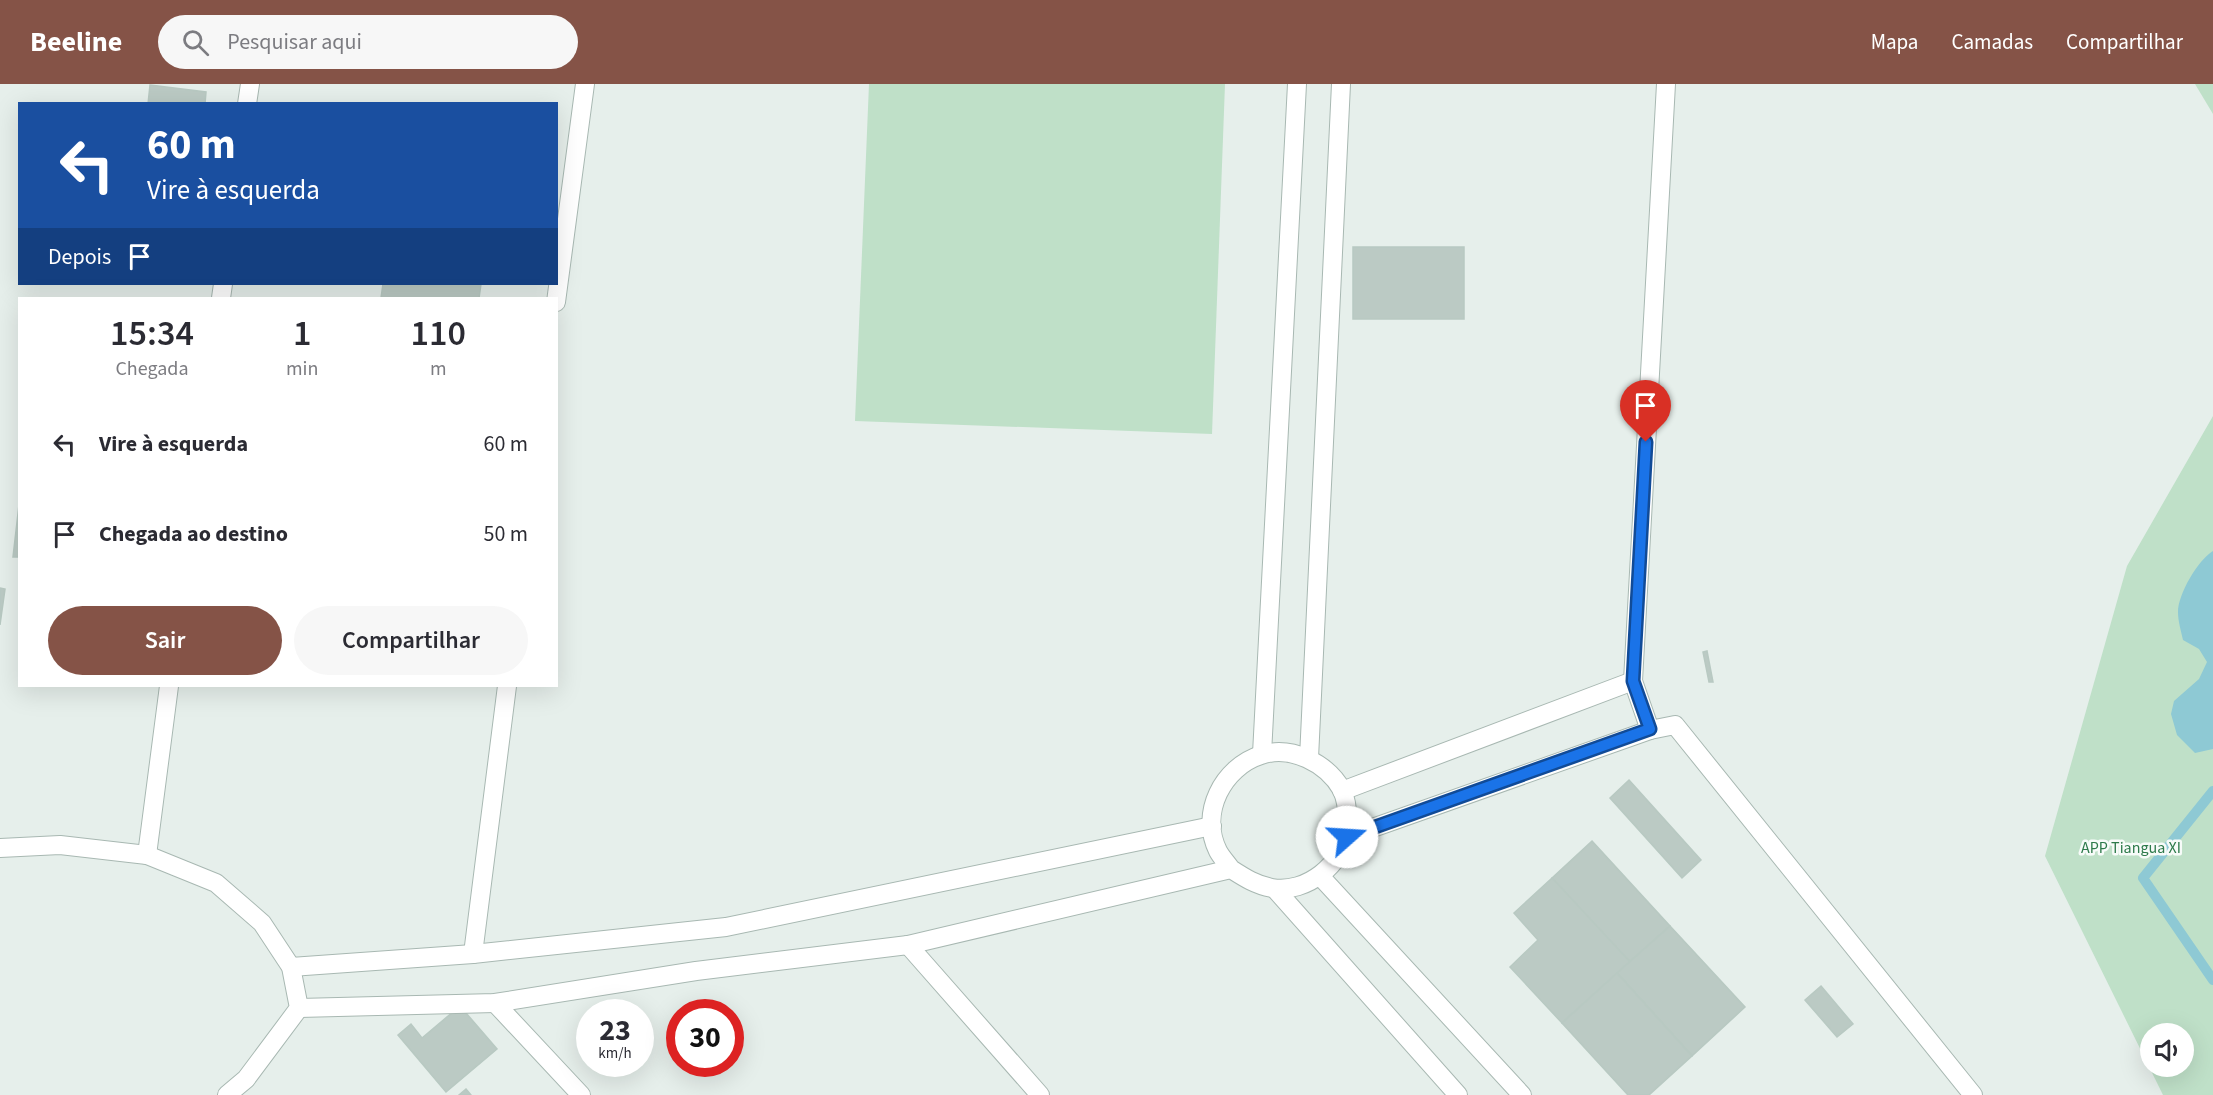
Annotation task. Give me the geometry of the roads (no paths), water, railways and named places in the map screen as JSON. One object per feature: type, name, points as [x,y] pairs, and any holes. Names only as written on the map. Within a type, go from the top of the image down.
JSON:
[{"type":"street","points":[[247,102],[250,84]]},
{"type":"street","points":[[557,297],[585,84]]},
{"type":"street","points":[[1262,754],[1298,84]]},
{"type":"street","points":[[1309,758],[1341,84]]},
{"type":"street","points":[[1650,729],[1633,681],[1666,84]]},
{"type":"street","points":[[1342,791],[1633,681]]},
{"type":"street","points":[[147,855],[169,687]]},
{"type":"street","points":[[473,954],[507,687]]},
{"type":"street","points":[[1347,837],[1650,729],[1675,725],[1972,1095]]},
{"type":"street","points":[[1286,752],[1309,758],[1328,772],[1342,791],[1348,814],[1347,837],[1337,859],[1320,876],[1298,886],[1275,889],[1251,883],[1231,869],[1217,850],[1212,826],[1214,803],[1223,781],[1240,765],[1262,754],[1286,752]]},
{"type":"street","points":[[291,967],[473,954],[726,927],[1212,826]]},
{"type":"street","points":[[0,848],[60,845],[147,855],[216,884],[262,923],[291,967],[299,1008],[246,1079],[227,1095]]},
{"type":"street","points":[[299,1008],[495,1004],[696,971],[908,945],[1231,869]]},
{"type":"street","points":[[1320,876],[1522,1095]]},
{"type":"street","points":[[1275,889],[1458,1095]]},
{"type":"street","points":[[908,945],[1040,1095]]},
{"type":"street","points":[[495,1004],[581,1095]]},
{"type":"water","points":[[2213,551],[2213,749],[2195,753],[2177,735],[2171,714],[2174,701],[2199,679],[2207,662],[2199,649],[2183,640],[2178,612],[2181,596],[2190,578],[2201,562]]},
{"type":"waterway","points":[[2213,791],[2143,878],[2213,980]]},
{"type":"park label","name":"APP Tiangua XI","points":[[2131,848]]}]
